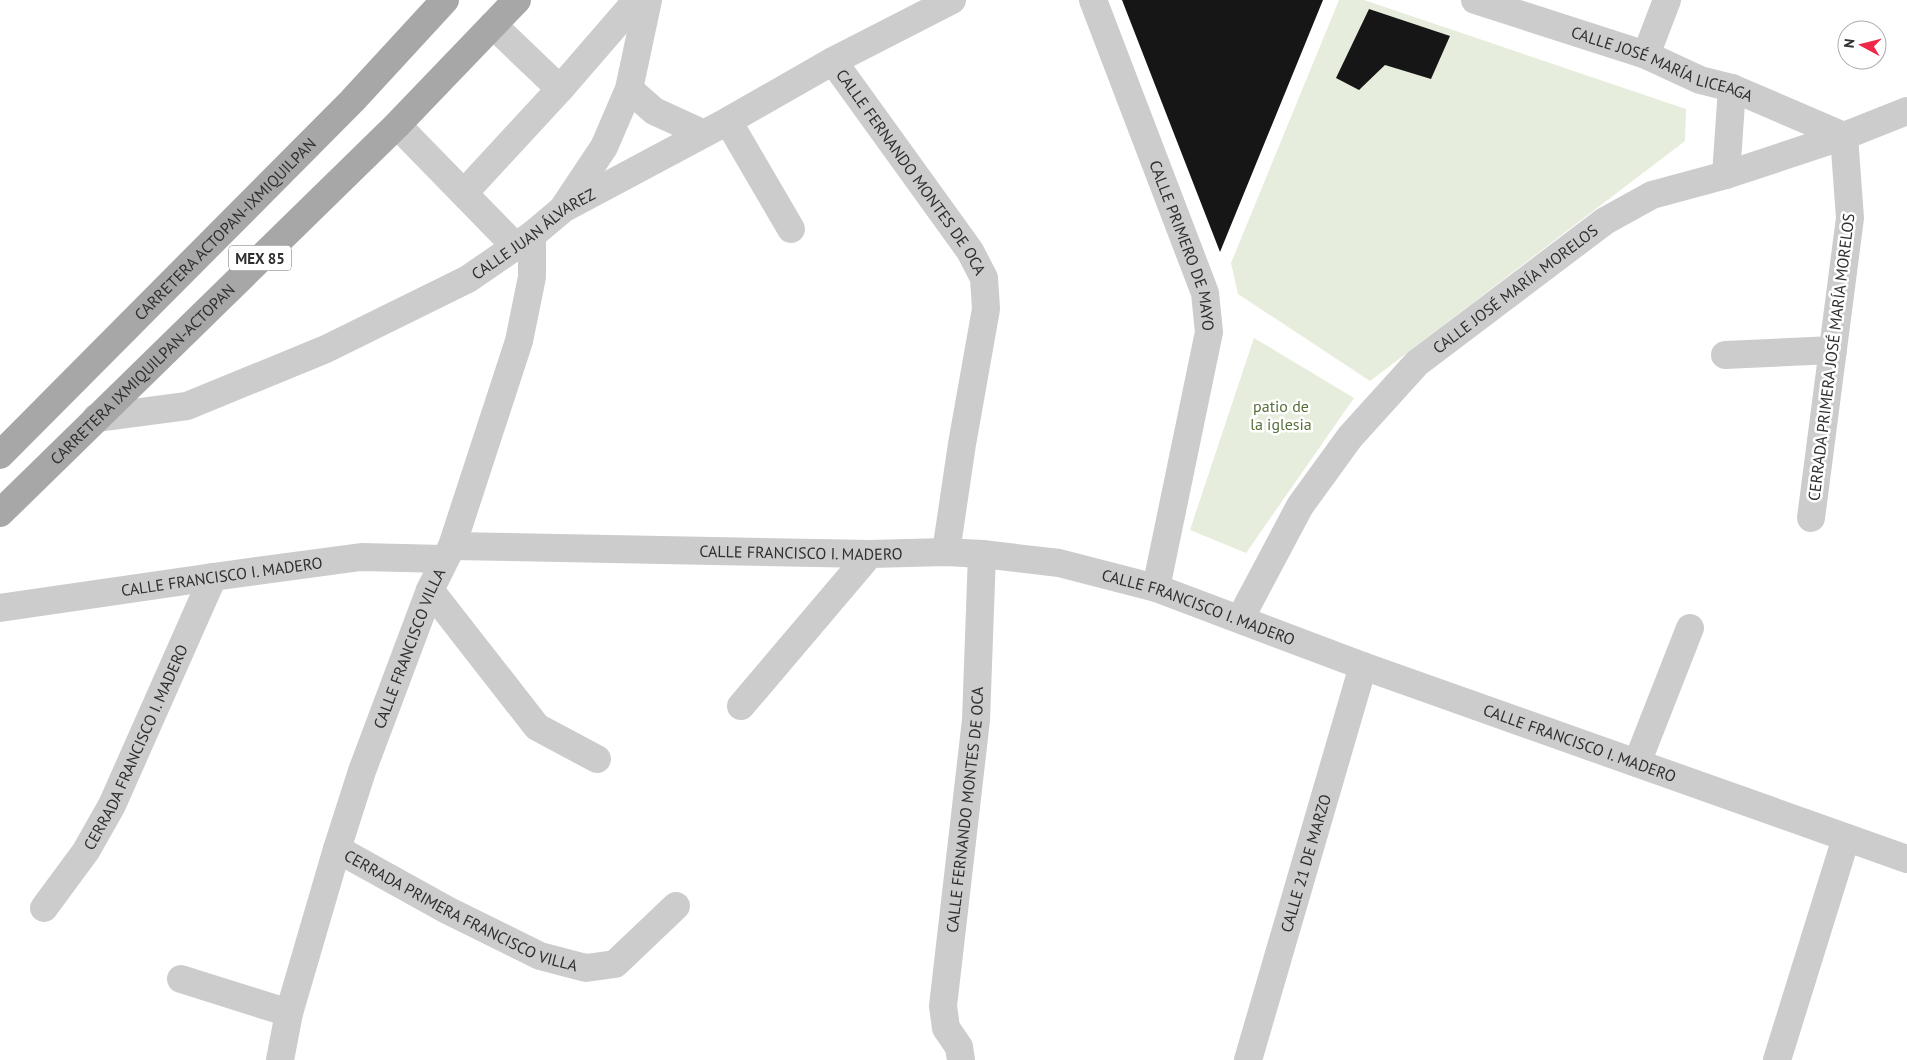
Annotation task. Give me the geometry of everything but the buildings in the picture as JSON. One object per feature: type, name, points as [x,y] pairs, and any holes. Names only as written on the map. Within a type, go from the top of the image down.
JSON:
[{"type":"main road","name":"CARRETERA ACTOPAN-IXMIQUILPAN","points":[[0,455],[352,101],[445,0]]},
{"type":"main road","name":"CARRETERA IXMIQUILPAN-ACTOPAN","points":[[0,513],[397,125],[517,0]]},
{"type":"street","points":[[464,193],[560,89],[637,0]]},
{"type":"street","points":[[563,210],[604,147],[629,89],[648,0]]},
{"type":"street","name":"CALLE JUAN ÁLVAREZ","points":[[96,418],[187,406],[326,349],[468,279],[524,241],[563,210],[702,133],[728,121],[834,61],[952,0]]},
{"type":"street","name":"CALLE PRIMERO DE MAYO","points":[[1093,0],[1205,293],[1209,332],[1156,588]]},
{"type":"street","name":"CALLE JOSÉ MARÍA LICEAGA","points":[[1476,0],[1646,55],[1700,80],[1732,88],[1844,136]]},
{"type":"street","points":[[1646,55],[1667,0]]},
{"type":"street","points":[[493,25],[560,89]]},
{"type":"street","name":"CALLE FERNANDO MONTES DE OCA","points":[[834,61],[970,250],[984,278],[986,309],[962,444],[946,552]]},
{"type":"street","points":[[1726,175],[1732,88]]},
{"type":"street","points":[[629,89],[654,111],[702,133]]},
{"type":"street","name":"CALLE JOSÉ MARÍA MORELOS","points":[[1240,619],[1300,506],[1350,437],[1417,362],[1605,221],[1652,195],[1726,175],[1844,136],[1907,111]]},
{"type":"street","points":[[728,121],[791,229]]},
{"type":"street","points":[[397,125],[464,193],[524,241]]},
{"type":"street","name":"CERRADA PRIMERA JOSÉ MARÍA MORELOS","points":[[1811,518],[1850,218],[1844,136]]},
{"type":"street","name":"CALLE FRANCISCO VILLA","points":[[280,1060],[289,1013],[362,771],[430,590],[448,552],[519,341],[532,277],[524,241]]},
{"type":"street","points":[[1725,355],[1833,350]]},
{"type":"street","name":"CALLE FRANCISCO I. MADERO","points":[[0,608],[361,558],[448,552],[870,554],[946,552],[1059,563],[1156,588],[1363,666],[1907,859]]},
{"type":"street","points":[[741,706],[870,554]]},
{"type":"street","name":"CALLE FERNANDO MONTES DE OCA","points":[[961,1060],[959,1047],[946,1028],[943,1006],[976,720],[982,554]]},
{"type":"street","name":"CERRADA FRANCISCO I. MADERO","points":[[44,908],[86,851],[112,805],[213,577]]},
{"type":"street","points":[[430,590],[538,727],[597,759]]},
{"type":"street","points":[[1637,763],[1690,628]]},
{"type":"street","name":"CALLE 21 DE MARZO","points":[[1248,1060],[1363,666]]},
{"type":"street","points":[[1776,1060],[1846,838]]},
{"type":"street","name":"CERRADA PRIMERA FRANCISCO VILLA","points":[[337,849],[447,910],[540,956],[586,968],[615,964],[676,906]]},
{"type":"street","points":[[181,979],[289,1013]]},
{"type":"green space","points":[[1339,0],[1364,0],[1686,109],[1685,141],[1370,381],[1238,294],[1231,263]]},
{"type":"green space","name":"patio de la iglesia","points":[[1254,338],[1354,398],[1246,553],[1190,530]]}]
